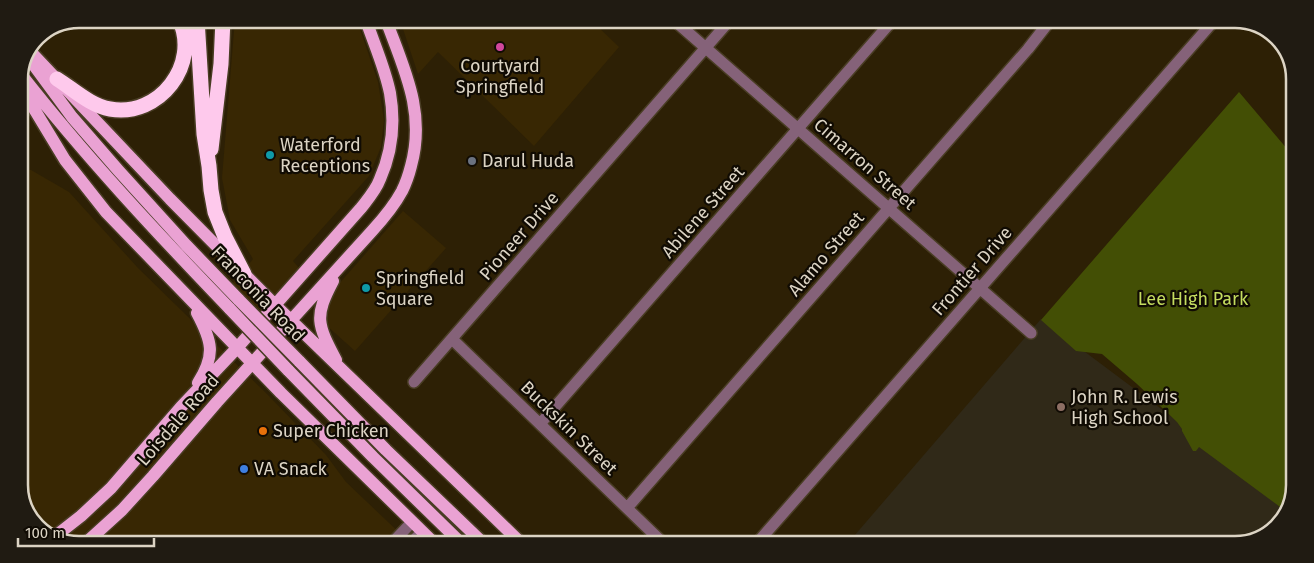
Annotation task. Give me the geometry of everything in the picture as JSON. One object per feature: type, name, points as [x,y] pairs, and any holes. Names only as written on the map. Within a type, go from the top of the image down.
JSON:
[{"type":"highway","points":[[57,78],[99,106],[109,109],[126,110],[150,103],[165,93],[179,74],[185,47],[185,36],[182,28]]},
{"type":"highway","points":[[198,28],[204,134],[215,212],[244,274]]},
{"type":"highway","points":[[209,166],[221,64],[223,28]]},
{"type":"main road","name":"Loisdale Road","points":[[60,532],[111,488],[181,407],[275,305],[368,198],[380,180],[390,149],[393,124],[390,92],[369,28]]},
{"type":"main road","points":[[341,369],[322,331],[320,313],[325,295],[340,268],[386,216],[396,201],[403,188],[414,157],[416,141],[415,107],[403,65],[389,28]]},
{"type":"main road","name":"Franconia Road","points":[[34,54],[244,274],[514,536]]},
{"type":"main road","name":"Franconia Road","points":[[30,61],[72,117],[175,233],[288,370],[379,463],[455,536]]},
{"type":"main road","name":"Franconia Road","points":[[28,83],[138,212],[235,305],[298,361],[475,536]]},
{"type":"main road","points":[[28,99],[65,160],[126,234],[280,393],[426,536]]},
{"type":"main road","name":"Loisdale Road","points":[[94,536],[128,504],[290,320],[340,268]]},
{"type":"main road","points":[[181,407],[202,377],[210,352],[206,330],[190,300]]},
{"type":"street","name":"Cimarron Street","points":[[683,28],[1031,333]]},
{"type":"street","name":"Pioneer Drive","points":[[414,382],[723,28]]},
{"type":"street","name":"Abilene Street","points":[[540,424],[886,28]]},
{"type":"street","name":"Alamo Street","points":[[628,508],[1044,28]]},
{"type":"street","name":"Frontier Drive","points":[[763,536],[1208,28]]},
{"type":"street","name":"Buckskin Street","points":[[452,339],[656,536]]},
{"type":"street","points":[[399,536],[412,522]]},
{"type":"street","points":[[418,536],[422,532]]},
{"type":"shaded area","points":[[234,28],[360,28],[378,82],[384,120],[381,147],[369,176],[293,261],[307,277],[269,311],[259,309],[232,284],[253,259],[230,220],[222,178]]},
{"type":"shaded area","points":[[403,28],[599,28],[619,47],[534,146],[438,52],[418,74]]},
{"type":"shaded area","points":[[28,170],[69,192],[138,268],[267,394],[326,455],[346,482],[403,536],[78,536],[59,532],[45,523],[36,513],[28,495]]},
{"type":"shaded area","points":[[403,211],[446,248],[355,351],[325,324],[330,294]]},
{"type":"shaded area","name":"John R. Lewis High School","points":[[1041,319],[1284,501],[1276,516],[1264,527],[1249,534],[1236,536],[854,536]]},
{"type":"green space","name":"Lee High Park","points":[[1239,92],[1286,148],[1286,495],[1281,508],[1199,447],[1196,451],[1193,451],[1177,422],[1102,354],[1076,351],[1041,320]]},
{"type":"place","name":"Courtyard Springfield","points":[[500,47]]},
{"type":"place","name":"Waterford Receptions","points":[[270,155]]},
{"type":"place","name":"Darul Huda","points":[[472,161]]},
{"type":"place","name":"Springfield Square","points":[[366,288]]},
{"type":"place","name":"John R. Lewis High School","points":[[1061,407]]},
{"type":"place","name":"Super Chicken","points":[[263,431]]},
{"type":"place","name":"VA Snack","points":[[244,469]]}]
